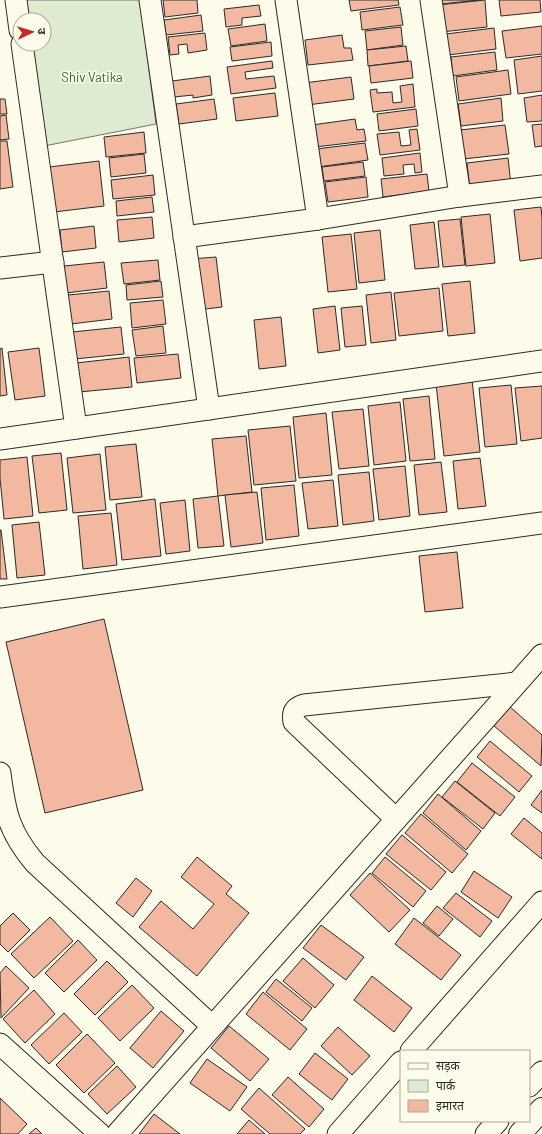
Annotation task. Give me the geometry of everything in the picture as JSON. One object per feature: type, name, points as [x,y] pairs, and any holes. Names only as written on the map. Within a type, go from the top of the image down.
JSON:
[{"type":"main road","points":[[520,1134],[542,1109]]},
{"type":"street","points":[[16,0],[18,12]]},
{"type":"street","points":[[150,0],[209,409]]},
{"type":"street","points":[[286,0],[318,220]]},
{"type":"street","points":[[431,0],[460,196]]},
{"type":"street","points":[[23,52],[76,428]]},
{"type":"street","points":[[184,237],[318,220],[460,196],[542,186]]},
{"type":"street","points":[[0,268],[53,262]]},
{"type":"street","points":[[0,439],[542,361]]},
{"type":"street","points":[[0,597],[542,523]]},
{"type":"street","points":[[117,1134],[542,655]]},
{"type":"street","points":[[396,819],[294,722],[292,716],[294,711],[298,707],[304,705],[517,683]]},
{"type":"street","points":[[0,773],[6,815],[22,847],[35,863],[212,1026]]},
{"type":"street","points":[[412,1050],[542,902]]},
{"type":"street","points":[[0,1044],[100,1134]]},
{"type":"street","points":[[338,1134],[400,1063]]},
{"type":"street","points":[[530,1085],[542,1072]]},
{"type":"street","points":[[486,1134],[497,1122]]},
{"type":"green space","name":"Shiv Vatika","points":[[22,0],[140,0],[156,124],[44,146],[30,52],[52,52],[52,12],[24,12]]},
{"type":"building","points":[[163,0],[197,0],[198,13],[165,17]]},
{"type":"building","points":[[349,0],[398,0],[399,5],[351,11]]},
{"type":"building","points":[[440,0],[480,0],[441,4]]},
{"type":"building","points":[[485,0],[487,27],[441,32],[438,5]]},
{"type":"building","points":[[499,0],[540,0],[541,12],[501,16]]},
{"type":"building","points":[[259,5],[261,16],[242,18],[242,25],[226,27],[224,9]]},
{"type":"building","points":[[400,7],[403,25],[362,30],[360,12]]},
{"type":"building","points":[[201,15],[203,31],[166,35],[164,20]]},
{"type":"building","points":[[265,24],[267,41],[231,46],[228,29]]},
{"type":"building","points":[[542,26],[542,54],[506,58],[502,31]]},
{"type":"building","points":[[401,27],[403,45],[367,50],[365,31]]},
{"type":"building","points":[[494,28],[496,49],[448,55],[446,34]]},
{"type":"building","points":[[205,33],[207,50],[188,53],[187,44],[178,45],[179,54],[170,55],[168,37]]},
{"type":"building","points":[[342,35],[344,48],[351,48],[353,60],[308,65],[305,40]]},
{"type":"building","points":[[271,42],[272,56],[232,61],[230,47]]},
{"type":"building","points":[[406,46],[408,61],[368,66],[367,50]]},
{"type":"building","points":[[495,52],[497,70],[453,76],[451,57]]},
{"type":"building","points":[[542,56],[542,91],[518,94],[514,60]]},
{"type":"building","points":[[272,61],[273,68],[245,72],[246,79],[274,76],[276,88],[231,94],[227,67]]},
{"type":"building","points":[[411,61],[413,78],[371,83],[369,66]]},
{"type":"building","points":[[508,70],[511,94],[459,101],[456,77]]},
{"type":"building","points":[[210,76],[212,95],[193,98],[193,95],[174,97],[172,81]]},
{"type":"building","points":[[351,77],[354,99],[307,105],[304,83]]},
{"type":"building","points":[[413,84],[415,107],[373,112],[370,90],[377,89],[377,93],[392,92],[393,103],[402,102],[400,86]]},
{"type":"building","points":[[275,93],[278,116],[236,121],[233,98]]},
{"type":"building","points":[[542,95],[542,121],[527,122],[524,98]]},
{"type":"building","points":[[501,98],[503,121],[461,126],[458,104]]},
{"type":"building","points":[[0,99],[5,99],[7,114],[0,114]]},
{"type":"building","points":[[214,99],[217,119],[179,124],[176,104]]},
{"type":"building","points":[[416,109],[418,126],[379,131],[377,114]]},
{"type":"building","points":[[6,115],[9,139],[0,140],[0,116]]},
{"type":"building","points":[[355,119],[357,130],[364,129],[366,141],[315,147],[312,125]]},
{"type":"building","points":[[542,124],[542,146],[535,147],[532,125]]},
{"type":"building","points":[[505,125],[509,154],[463,159],[460,130]]},
{"type":"building","points":[[417,129],[420,150],[380,155],[377,134],[399,132],[401,146],[411,145],[409,130]]},
{"type":"building","points":[[144,132],[146,153],[106,157],[104,137]]},
{"type":"building","points":[[0,141],[7,141],[13,187],[0,189]]},
{"type":"building","points":[[365,143],[368,160],[318,167],[316,149]]},
{"type":"building","points":[[420,153],[422,172],[415,173],[414,164],[403,165],[404,174],[384,176],[382,158]]},
{"type":"building","points":[[144,154],[146,173],[111,177],[109,158]]},
{"type":"building","points":[[508,158],[511,185],[470,190],[467,163]]},
{"type":"building","points":[[99,161],[104,206],[54,212],[49,167]]},
{"type":"building","points":[[363,162],[365,176],[324,181],[322,167]]},
{"type":"building","points":[[427,174],[429,191],[383,197],[381,179]]},
{"type":"building","points":[[153,175],[155,195],[113,199],[111,180]]},
{"type":"building","points":[[366,177],[368,197],[328,202],[325,182]]},
{"type":"building","points":[[152,197],[154,212],[117,216],[116,201]]},
{"type":"building","points":[[541,207],[542,258],[520,261],[514,210]]},
{"type":"building","points":[[490,214],[495,263],[466,266],[461,217]]},
{"type":"building","points":[[152,217],[154,238],[119,242],[117,220]]},
{"type":"building","points":[[460,219],[465,265],[443,267],[438,221]]},
{"type":"building","points":[[434,222],[439,267],[415,269],[410,225]]},
{"type":"building","points":[[94,226],[96,248],[62,252],[60,230]]},
{"type":"building","points":[[380,230],[385,280],[359,283],[354,233]]},
{"type":"building","points":[[351,234],[357,289],[328,292],[322,237]]},
{"type":"building","points":[[216,257],[222,307],[197,310],[191,259]]},
{"type":"building","points":[[158,260],[160,280],[124,284],[121,263]]},
{"type":"building","points":[[104,262],[107,288],[66,293],[64,266]]},
{"type":"building","points":[[161,281],[163,297],[127,300],[126,285]]},
{"type":"building","points":[[470,281],[475,333],[448,336],[442,284]]},
{"type":"building","points":[[439,288],[443,331],[399,336],[394,293]]},
{"type":"building","points":[[109,291],[112,319],[71,324],[68,295]]},
{"type":"building","points":[[391,292],[396,340],[371,343],[366,295]]},
{"type":"building","points":[[163,300],[166,324],[132,328],[130,303]]},
{"type":"building","points":[[335,306],[340,350],[318,353],[313,309]]},
{"type":"building","points":[[362,306],[366,345],[345,347],[341,308]]},
{"type":"building","points":[[281,317],[286,366],[259,369],[254,320]]},
{"type":"building","points":[[163,326],[166,353],[136,356],[132,330]]},
{"type":"building","points":[[121,327],[124,354],[75,359],[72,332]]},
{"type":"building","points":[[2,348],[7,395],[0,396],[0,349]]},
{"type":"building","points":[[39,348],[45,396],[15,400],[8,352]]},
{"type":"building","points":[[178,354],[181,378],[137,383],[134,358]]},
{"type":"building","points":[[129,357],[132,387],[79,392],[76,363]]},
{"type":"building","points":[[472,380],[480,452],[444,456],[436,384]]},
{"type":"building","points":[[511,385],[517,444],[485,447],[479,388]]},
{"type":"building","points":[[542,386],[542,438],[521,441],[515,388]]},
{"type":"building","points":[[429,396],[435,459],[410,461],[403,399]]},
{"type":"building","points":[[400,402],[406,461],[374,465],[368,406]]},
{"type":"building","points":[[363,409],[369,466],[339,469],[332,412]]},
{"type":"building","points":[[326,413],[332,475],[299,478],[293,417]]},
{"type":"building","points":[[290,426],[296,481],[254,485],[248,430]]},
{"type":"building","points":[[246,436],[252,492],[218,496],[212,439]]},
{"type":"building","points":[[136,444],[142,497],[110,500],[105,447]]},
{"type":"building","points":[[61,453],[67,510],[39,513],[32,456]]},
{"type":"building","points":[[100,454],[106,510],[73,513],[67,458]]},
{"type":"building","points":[[27,457],[33,516],[4,519],[0,478],[0,460]]},
{"type":"building","points":[[480,458],[486,506],[458,509],[453,461]]},
{"type":"building","points":[[441,462],[447,512],[419,515],[414,465]]},
{"type":"building","points":[[405,466],[410,516],[379,520],[373,469]]},
{"type":"building","points":[[369,472],[374,521],[343,525],[338,475]]},
{"type":"building","points":[[333,480],[338,526],[308,529],[302,483]]},
{"type":"building","points":[[294,485],[299,536],[266,540],[261,488]]},
{"type":"building","points":[[257,492],[263,543],[231,547],[225,495]]},
{"type":"building","points":[[218,496],[224,546],[198,548],[193,499]]},
{"type":"building","points":[[155,499],[161,556],[122,560],[116,504]]},
{"type":"building","points":[[185,500],[190,551],[166,554],[160,503]]},
{"type":"building","points":[[111,513],[117,565],[83,569],[78,516]]},
{"type":"building","points":[[39,522],[45,575],[17,578],[12,525]]},
{"type":"building","points":[[1,530],[7,579],[0,579]]},
{"type":"building","points":[[457,552],[463,608],[425,612],[419,556]]},
{"type":"building","points":[[104,619],[143,790],[45,813],[6,642]]},
{"type":"building","points":[[509,706],[542,735],[541,766],[493,725]]},
{"type":"building","points":[[490,741],[532,776],[519,792],[477,757]]},
{"type":"building","points":[[472,763],[515,797],[500,816],[457,782]]},
{"type":"building","points":[[455,781],[495,813],[483,829],[442,797]]},
{"type":"building","points":[[542,790],[542,813],[531,805]]},
{"type":"building","points":[[438,794],[481,831],[466,850],[423,813]]},
{"type":"building","points":[[421,814],[468,854],[452,873],[405,833]]},
{"type":"building","points":[[524,818],[542,833],[542,859],[511,834]]},
{"type":"building","points":[[402,835],[446,872],[431,890],[386,854]]},
{"type":"building","points":[[197,857],[232,886],[226,894],[249,913],[197,976],[139,927],[161,901],[193,929],[214,904],[181,877]]},
{"type":"building","points":[[385,857],[426,891],[413,907],[372,873]]},
{"type":"building","points":[[474,871],[512,897],[498,918],[461,892]]},
{"type":"building","points":[[370,873],[410,910],[389,932],[350,895]]},
{"type":"building","points":[[136,878],[152,891],[133,917],[116,903]]},
{"type":"building","points":[[456,893],[492,921],[480,937],[443,908]]},
{"type":"building","points":[[437,906],[453,919],[439,936],[423,923]]},
{"type":"building","points":[[13,913],[30,930],[8,952],[0,944],[0,926]]},
{"type":"building","points":[[50,917],[73,941],[34,978],[11,954]]},
{"type":"building","points":[[414,918],[461,955],[441,980],[395,944]]},
{"type":"building","points":[[321,925],[364,957],[346,980],[303,948]]},
{"type":"building","points":[[78,940],[97,960],[64,992],[45,973]]},
{"type":"building","points":[[303,958],[334,985],[315,1008],[283,981]]},
{"type":"building","points":[[107,961],[128,982],[95,1015],[74,994]]},
{"type":"building","points":[[6,966],[29,988],[1,1018],[0,973]]},
{"type":"building","points":[[372,976],[412,1008],[394,1032],[354,1000]]},
{"type":"building","points":[[276,979],[312,1008],[302,1021],[266,992]]},
{"type":"building","points":[[132,985],[154,1008],[120,1041],[98,1018]]},
{"type":"building","points":[[34,990],[55,1014],[25,1043],[3,1019]]},
{"type":"building","points":[[263,992],[307,1029],[290,1050],[246,1014]]},
{"type":"building","points":[[161,1011],[184,1031],[153,1068],[130,1048]]},
{"type":"building","points":[[64,1013],[82,1032],[49,1064],[31,1045]]},
{"type":"building","points":[[229,1026],[269,1059],[250,1081],[211,1048]]},
{"type":"building","points":[[338,1027],[370,1056],[352,1075],[321,1046]]},
{"type":"building","points":[[87,1034],[115,1063],[84,1093],[56,1065]]},
{"type":"building","points":[[315,1053],[348,1079],[332,1100],[299,1074]]},
{"type":"building","points":[[207,1059],[247,1087],[230,1111],[190,1083]]},
{"type":"building","points":[[117,1066],[136,1087],[107,1114],[88,1094]]},
{"type":"building","points":[[288,1077],[324,1109],[309,1127],[272,1095]]},
{"type":"building","points":[[259,1088],[305,1129],[300,1134],[270,1134],[241,1109]]},
{"type":"building","points":[[0,1098],[27,1124],[18,1134],[0,1134]]},
{"type":"building","points":[[154,1114],[180,1134],[139,1134]]},
{"type":"building","points":[[249,1120],[265,1134],[237,1134]]},
{"type":"building","points":[[36,1128],[42,1134],[29,1134]]}]
